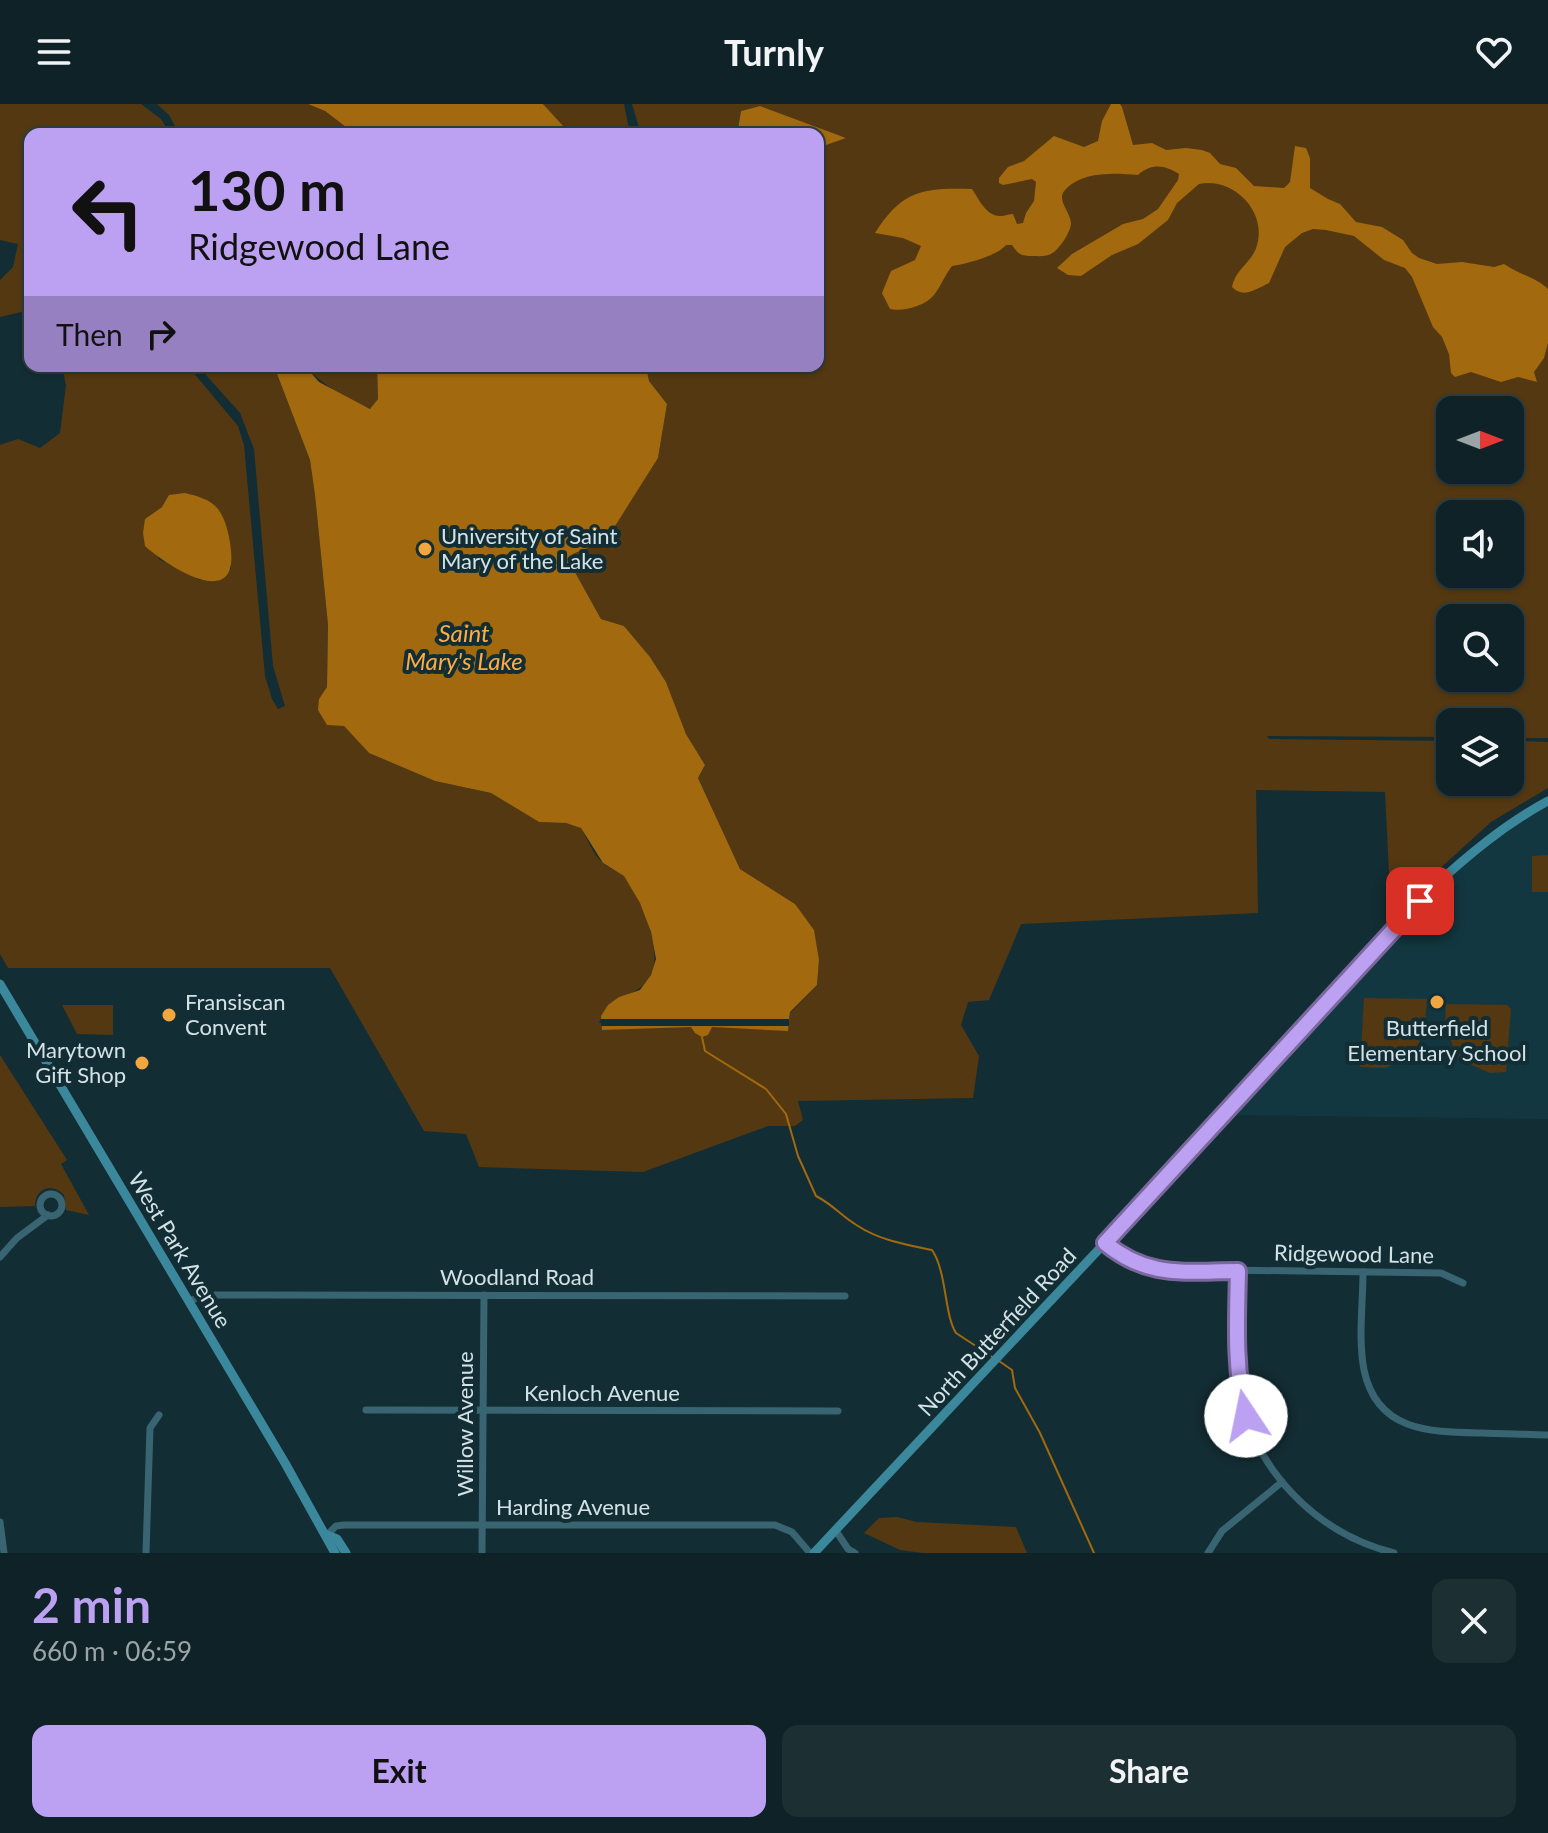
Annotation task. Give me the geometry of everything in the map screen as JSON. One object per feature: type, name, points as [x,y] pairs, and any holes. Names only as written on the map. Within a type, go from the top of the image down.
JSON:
[{"type":"main road","name":"North Butterfield Road","points":[[812,1553],[1016,1339],[1431,889],[1474,851],[1548,801]]},
{"type":"main road","name":"West Park Avenue","points":[[0,984],[190,1301],[335,1553]]},
{"type":"main road","name":"West Park Avenue","points":[[327,1535],[337,1539],[346,1553]]},
{"type":"street","points":[[0,1257],[17,1238],[48,1215]]},
{"type":"street","name":"Ridgewood Lane","points":[[1105,1243],[1123,1258],[1155,1269],[1441,1273],[1463,1283]]},
{"type":"street","points":[[1238,1271],[1237,1358],[1241,1395],[1253,1436],[1282,1482],[1312,1512],[1343,1533],[1394,1553]]},
{"type":"street","points":[[1363,1272],[1362,1358],[1365,1373],[1377,1399],[1392,1415],[1410,1426],[1432,1432],[1548,1434]]},
{"type":"street","name":"Woodland Road","points":[[190,1301],[216,1295],[845,1296]]},
{"type":"street","name":"Willow Avenue","points":[[482,1553],[484,1295]]},
{"type":"street","name":"Kenloch Avenue","points":[[366,1410],[838,1411]]},
{"type":"street","points":[[146,1553],[150,1428],[159,1415]]},
{"type":"street","points":[[1208,1553],[1222,1531],[1282,1482]]},
{"type":"street","points":[[0,1522],[4,1553]]},
{"type":"street","name":"Harding Avenue","points":[[327,1535],[336,1526],[344,1525],[783,1526],[812,1553]]},
{"type":"street","points":[[836,1531],[848,1549],[855,1553]]},
{"type":"shaded area","points":[[0,104],[141,104],[161,119],[166,128],[24,128],[24,311],[0,317],[0,280],[13,267],[18,244],[0,240]]},
{"type":"shaded area","points":[[157,104],[308,104],[325,111],[347,128],[176,128],[169,115]]},
{"type":"shaded area","points":[[543,104],[624,104],[629,128],[563,128]]},
{"type":"shaded area","points":[[632,104],[1548,104],[1548,738],[1524,738],[1524,708],[1436,708],[1436,737],[1267,736],[1269,739],[1436,741],[1436,796],[1524,796],[1524,741],[1548,742],[1548,788],[1491,822],[1391,913],[1385,792],[1256,790],[1258,913],[1021,924],[989,1000],[968,1002],[961,1025],[979,1056],[973,1098],[798,1101],[803,1120],[795,1126],[768,1126],[643,1172],[479,1167],[466,1134],[424,1131],[330,968],[8,968],[0,954],[0,445],[18,439],[40,448],[60,433],[66,385],[63,372],[193,372],[238,426],[244,445],[265,676],[278,709],[285,706],[273,666],[254,449],[240,413],[203,372],[276,372],[310,460],[315,495],[328,625],[327,687],[319,699],[369,753],[435,781],[491,793],[539,822],[581,827],[600,861],[625,877],[638,897],[648,924],[654,965],[645,983],[611,1005],[599,1023],[790,1019],[790,1013],[817,985],[819,960],[795,904],[740,869],[698,778],[705,765],[686,734],[666,682],[624,626],[601,619],[571,565],[573,554],[595,545],[610,533],[658,458],[667,404],[649,381],[647,372],[824,372],[824,146],[845,138],[760,106],[741,111],[738,128],[639,128]],"holes":[[[162,507],[229,537],[231,569],[200,580],[159,559],[145,519]]]},
{"type":"shaded area","points":[[377,372],[378,399],[371,409],[344,396],[312,373]]},
{"type":"shaded area","name":"Butterfield Elementary School","points":[[1548,802],[1548,1119],[1222,1115],[1431,889]]},
{"type":"shaded area","points":[[1548,855],[1548,892],[1532,892],[1532,856]]},
{"type":"shaded area","points":[[1364,998],[1427,999],[1425,1024],[1414,1057],[1385,1068],[1360,1067]]},
{"type":"shaded area","points":[[1446,1004],[1507,1005],[1511,1009],[1506,1072],[1490,1073],[1458,1059],[1445,1025]]},
{"type":"shaded area","points":[[62,1005],[113,1005],[113,1035],[77,1034]]},
{"type":"shaded area","points":[[0,1055],[67,1160],[61,1164],[89,1215],[66,1210],[64,1195],[50,1188],[41,1191],[35,1206],[0,1207]]},
{"type":"shaded area","points":[[897,1517],[917,1522],[1016,1527],[1027,1553],[923,1553],[900,1550],[864,1533],[879,1518]]},
{"type":"water","points":[[308,104],[543,104],[564,127],[347,128],[325,111]]},
{"type":"water","points":[[1111,104],[1122,107],[1133,145],[1152,143],[1166,150],[1202,150],[1210,153],[1220,164],[1236,168],[1254,186],[1284,188],[1290,182],[1295,146],[1306,148],[1310,158],[1310,188],[1340,204],[1356,222],[1382,227],[1403,240],[1419,258],[1437,264],[1462,262],[1494,267],[1504,264],[1538,281],[1548,289],[1548,343],[1544,358],[1534,372],[1537,382],[1518,377],[1501,382],[1471,372],[1455,377],[1451,373],[1449,354],[1442,337],[1433,327],[1412,277],[1405,268],[1384,260],[1354,236],[1313,229],[1302,233],[1285,247],[1269,283],[1250,292],[1236,291],[1232,287],[1234,281],[1257,245],[1257,220],[1252,209],[1235,191],[1212,183],[1199,184],[1177,203],[1168,220],[1138,244],[1112,255],[1081,276],[1068,275],[1057,268],[1072,254],[1123,224],[1143,219],[1158,209],[1179,174],[1158,167],[1138,175],[1100,174],[1073,183],[1062,197],[1070,227],[1061,245],[1051,254],[1025,256],[1012,245],[1006,245],[989,256],[952,266],[934,295],[920,305],[890,309],[882,293],[891,271],[915,260],[921,246],[903,238],[875,233],[895,207],[905,199],[928,191],[972,189],[991,213],[1000,216],[1013,214],[1017,224],[1023,223],[1034,201],[1036,182],[1032,179],[1003,185],[999,183],[999,178],[1008,167],[1024,161],[1054,136],[1084,147],[1098,141],[1102,121]]},
{"type":"water","points":[[760,106],[819,128],[738,128],[741,111]]},
{"type":"water","points":[[824,130],[846,138],[824,146]]},
{"type":"water","name":"Saint Mary's Lake","points":[[276,372],[310,372],[319,382],[370,409],[378,399],[377,372],[647,372],[649,381],[667,404],[658,458],[610,534],[604,535],[595,545],[573,554],[571,565],[601,619],[624,626],[666,682],[686,734],[705,765],[698,778],[740,869],[795,904],[814,930],[819,960],[817,985],[790,1012],[788,1031],[712,1027],[708,1035],[702,1037],[691,1027],[602,1030],[601,1016],[608,1005],[619,997],[640,990],[651,975],[656,959],[651,932],[640,903],[624,876],[603,863],[581,828],[566,823],[539,822],[491,793],[435,781],[369,753],[344,726],[327,725],[318,710],[319,699],[327,687],[328,625],[310,460]]},
{"type":"water","points":[[185,493],[211,503],[223,518],[231,551],[230,569],[223,579],[212,581],[183,572],[145,546],[145,519],[162,507],[169,495]]},
{"type":"pier","points":[[601,1019],[789,1019],[789,1026],[601,1026]]},
{"type":"waterway","points":[[702,1037],[705,1051],[766,1089],[786,1114],[798,1156],[816,1196],[866,1231],[932,1250],[956,1333],[994,1358]]},
{"type":"waterway","points":[[999,1361],[1012,1370],[1015,1388],[1040,1433],[1094,1553]]},
{"type":"place","name":"University of Saint Mary of the Lake","points":[[425,549]]},
{"type":"place","name":"Butterfield Elementary School","points":[[1437,1002]]},
{"type":"place","name":"Fransiscan Convent","points":[[169,1015]]},
{"type":"place","name":"Marytown Gift Shop","points":[[142,1063]]},
{"type":"route","points":[[1246,1416],[1237,1358],[1238,1271],[1155,1269],[1123,1258],[1105,1243],[1420,901]]}]
